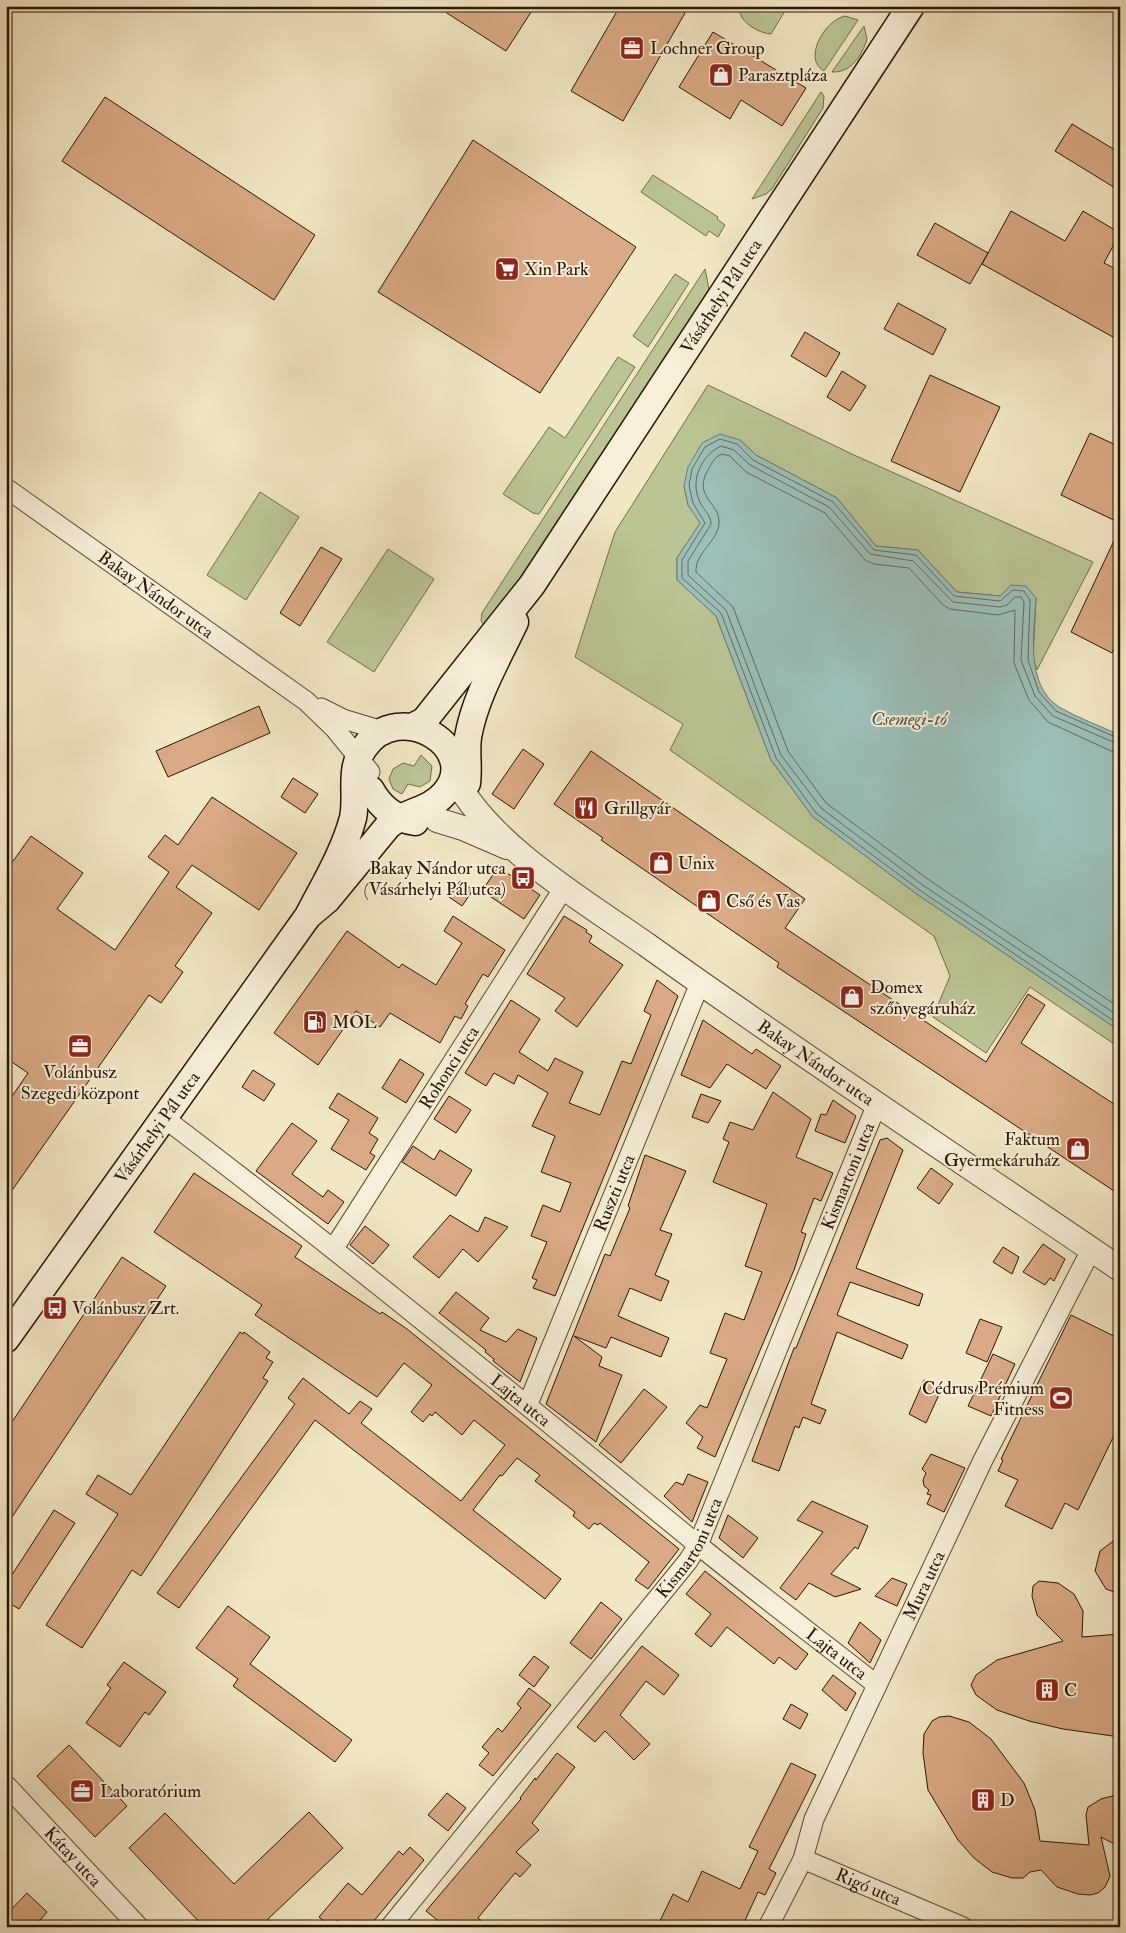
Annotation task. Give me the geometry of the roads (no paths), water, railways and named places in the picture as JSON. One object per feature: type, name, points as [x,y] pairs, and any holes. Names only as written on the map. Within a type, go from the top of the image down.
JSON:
[{"type":"main road","name":"Vásárhelyi Pál utca","points":[[6,1339],[308,916],[338,858],[353,818],[354,775],[366,773],[376,758],[421,729],[424,720],[532,585],[911,6]]},
{"type":"main road","name":"Vásárhelyi Pál utca","points":[[308,916],[339,900],[397,830],[403,820],[435,802],[450,786],[456,776],[468,770],[468,736],[483,691],[532,585]]},
{"type":"main road","name":"Vásárhelyi Pál utca","points":[[437,820],[450,812],[456,776],[456,736],[462,719],[483,691]]},
{"type":"main road","points":[[383,731],[399,726],[421,729],[445,745],[456,776]]},
{"type":"main road","name":"Vásárhelyi Pál utca","points":[[338,858],[363,823],[369,742],[383,731]]},
{"type":"main road","points":[[366,773],[379,803],[403,820],[420,823],[437,820]]},
{"type":"street","name":"Bakay Nándor utca","points":[[6,488],[306,701],[343,719],[383,731]]},
{"type":"street","name":"Bakay Nándor utca","points":[[306,701],[366,773]]},
{"type":"street","name":"Bakay Nándor utca","points":[[456,776],[515,851]]},
{"type":"street","name":"Bakay Nándor utca","points":[[437,820],[463,828],[515,851],[700,983],[1120,1269]]},
{"type":"street","name":"Rohonci utca","points":[[334,1248],[565,886]]},
{"type":"street","name":"Ruszti utca","points":[[528,1404],[700,983]]},
{"type":"street","name":"Kismartoni utca","points":[[390,1927],[688,1561],[698,1545],[877,1104]]},
{"type":"street","name":"Lajta utca","points":[[164,1118],[334,1248],[528,1404],[698,1545],[877,1685]]},
{"type":"street","name":"Mura utca","points":[[768,1927],[803,1859],[814,1819],[983,1460],[1091,1250]]},
{"type":"street","name":"Kátay utca","points":[[6,1785],[139,1927]]},
{"type":"street","name":"Rigó utca","points":[[803,1859],[963,1927]]},
{"type":"water","name":"Csemegi-tó","points":[[720,434],[740,440],[756,455],[837,498],[876,546],[918,550],[957,592],[1000,596],[1011,585],[1026,586],[1036,598],[1033,642],[1034,657],[1036,672],[1048,697],[1059,707],[1120,735],[1120,1031],[918,895],[813,817],[771,760],[716,616],[677,580],[677,558],[700,523],[688,505],[684,486],[688,467],[702,443]]},
{"type":"place","name":"Lochner Group","points":[[632,48]]},
{"type":"place","name":"Parasztpláza","points":[[721,75]]},
{"type":"place","name":"Xin Park","points":[[507,269]]},
{"type":"place","name":"Grillgyár","points":[[586,808]]},
{"type":"place","name":"Unix","points":[[661,863]]},
{"type":"place","name":"Bakay Nándor utca (Vásárhelyi Pál utca)","points":[[523,878]]},
{"type":"place","name":"Cső és Vas","points":[[709,901]]},
{"type":"place","name":"Domex szőnyegáruház","points":[[852,997]]},
{"type":"place","name":"MOL","points":[[315,1022]]},
{"type":"place","name":"Volánbusz Szegedi központ","points":[[80,1046]]},
{"type":"place","name":"Faktum Gyermekáruház","points":[[1078,1149]]},
{"type":"place","name":"Volánbusz Zrt.","points":[[55,1308]]},
{"type":"place","name":"Cédrus Prémium Fitness","points":[[1061,1398]]},
{"type":"place","name":"C","points":[[1047,1690]]},
{"type":"place","name":"Laboratórium","points":[[82,1791]]},
{"type":"place","name":"D","points":[[983,1800]]}]
